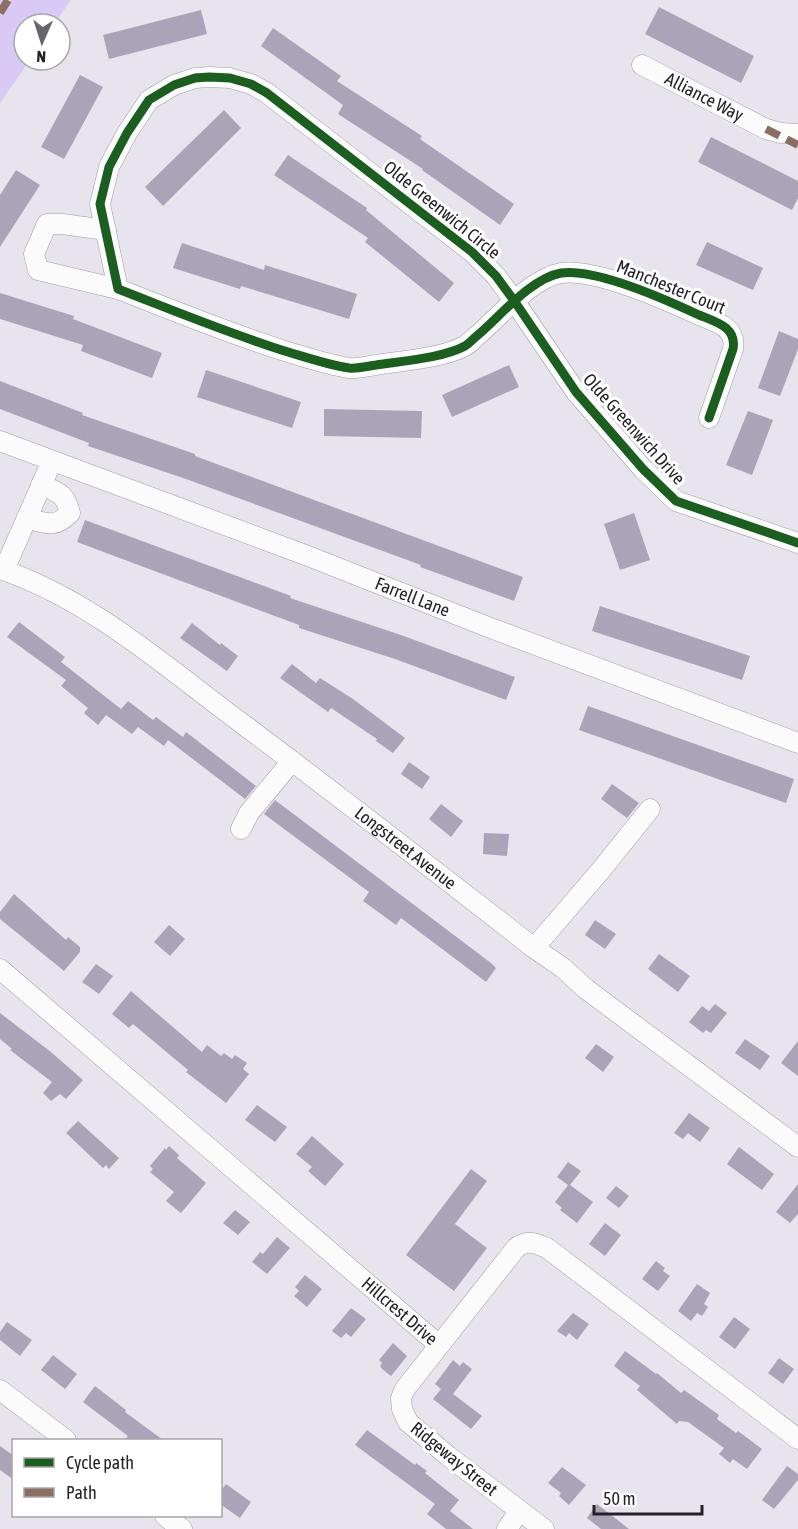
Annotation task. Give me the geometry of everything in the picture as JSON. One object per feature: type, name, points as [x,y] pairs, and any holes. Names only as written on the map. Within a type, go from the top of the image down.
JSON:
[{"type":"street","name":"Alliance Way","points":[[642,65],[798,145]]},
{"type":"street","name":"Olde Greenwich Circle","points":[[118,289],[100,204],[109,167],[127,133],[149,100],[174,85],[195,78],[209,77],[230,78],[251,84],[267,93],[462,245],[496,276],[515,302]]},
{"type":"street","name":"Alliance Way","points":[[766,129],[798,134]]},
{"type":"street","points":[[106,230],[47,224],[34,254],[38,270],[118,289],[242,338],[351,369],[426,358],[465,346],[515,302]]},
{"type":"street","name":"Manchester Court","points":[[515,302],[546,277],[576,272],[592,275],[648,294],[727,327],[732,333],[733,349],[709,418]]},
{"type":"street","name":"Olde Greenwich Drive","points":[[515,302],[576,392],[643,469],[676,501],[798,543]]},
{"type":"street","name":"Farrell Lane","points":[[0,441],[798,743]]},
{"type":"street","points":[[2,569],[52,461]]},
{"type":"street","points":[[27,518],[50,524],[62,522],[70,513],[68,504],[60,493],[41,485]]},
{"type":"street","name":"Longstreet Avenue","points":[[2,569],[24,577],[85,608],[161,662],[563,968],[586,989],[798,1147]]},
{"type":"street","points":[[241,829],[249,813],[292,761]]},
{"type":"street","points":[[534,948],[650,809]]},
{"type":"street","name":"Hillcrest Drive","points":[[0,969],[439,1345],[516,1248],[526,1242],[532,1242],[547,1248],[798,1439]]},
{"type":"street","name":"Ridgeway Street","points":[[439,1345],[405,1389],[402,1398],[405,1418],[448,1456],[544,1529]]},
{"type":"street","points":[[0,1390],[65,1439]]},
{"type":"street","points":[[507,1529],[519,1511]]},
{"type":"street","points":[[167,1517],[182,1529]]},
{"type":"shaded area","points":[[0,0],[71,0],[62,12],[12,12],[12,72],[22,72],[0,103]]},
{"type":"building","points":[[659,7],[754,56],[741,83],[645,34]]},
{"type":"building","points":[[201,10],[207,34],[109,59],[103,35]]},
{"type":"building","points":[[273,28],[341,76],[337,81],[422,136],[420,139],[514,204],[500,225],[423,169],[338,114],[343,105],[261,46]]},
{"type":"building","points":[[80,75],[103,87],[64,159],[41,147]]},
{"type":"building","points":[[224,110],[241,128],[163,206],[145,187]]},
{"type":"building","points":[[711,137],[798,181],[798,198],[792,210],[698,162]]},
{"type":"building","points":[[288,155],[367,208],[366,210],[454,283],[439,302],[365,242],[368,238],[274,175]]},
{"type":"building","points":[[16,170],[40,185],[0,247],[0,195]]},
{"type":"building","points":[[707,242],[763,268],[753,290],[696,265]]},
{"type":"building","points":[[182,243],[264,270],[265,265],[357,294],[349,319],[173,268]]},
{"type":"building","points":[[0,293],[74,316],[73,319],[162,353],[152,378],[81,351],[83,345],[0,319]]},
{"type":"building","points":[[779,331],[798,339],[798,349],[780,396],[758,388]]},
{"type":"building","points":[[509,365],[519,387],[452,417],[442,395]]},
{"type":"building","points":[[206,370],[301,402],[292,428],[197,397]]},
{"type":"building","points":[[0,381],[83,413],[82,415],[195,454],[195,456],[523,577],[514,601],[186,479],[88,446],[89,443],[0,409]]},
{"type":"building","points":[[324,409],[422,411],[421,438],[324,436]]},
{"type":"building","points":[[748,411],[773,420],[752,475],[726,465]]},
{"type":"building","points":[[634,513],[650,560],[620,570],[604,524]]},
{"type":"building","points":[[85,520],[291,596],[290,598],[401,635],[515,677],[506,700],[395,659],[299,628],[299,625],[77,542]]},
{"type":"building","points":[[600,606],[750,656],[742,680],[592,631]]},
{"type":"building","points":[[19,622],[65,657],[61,662],[121,709],[128,701],[153,720],[156,717],[183,737],[186,732],[256,786],[245,799],[168,740],[164,746],[138,727],[132,734],[106,715],[98,725],[84,713],[88,708],[61,686],[66,680],[7,637]]},
{"type":"building","points":[[192,623],[238,656],[227,671],[180,638]]},
{"type":"building","points":[[292,664],[316,683],[320,678],[353,699],[405,738],[393,753],[376,741],[377,739],[331,708],[328,712],[280,678]]},
{"type":"building","points":[[588,706],[794,779],[786,803],[579,730]]},
{"type":"building","points":[[409,762],[430,777],[422,789],[401,774]]},
{"type":"building","points":[[612,784],[639,803],[627,818],[601,799]]},
{"type":"building","points":[[275,800],[491,963],[496,968],[486,982],[401,918],[396,925],[363,901],[369,892],[264,814]]},
{"type":"building","points":[[441,804],[463,821],[451,837],[429,819]]},
{"type":"building","points":[[484,833],[509,834],[507,856],[483,854]]},
{"type":"building","points":[[14,894],[66,940],[68,937],[80,947],[80,952],[64,971],[0,919],[0,912]]},
{"type":"building","points":[[595,920],[616,934],[605,949],[585,935]]},
{"type":"building","points":[[169,925],[185,939],[170,956],[154,942]]},
{"type":"building","points":[[659,954],[690,976],[678,992],[648,969]]},
{"type":"building","points":[[96,964],[113,976],[99,994],[82,982]]},
{"type":"building","points":[[131,991],[202,1052],[207,1045],[221,1056],[224,1053],[232,1059],[235,1055],[247,1063],[243,1069],[249,1074],[226,1103],[186,1072],[188,1070],[133,1024],[129,1028],[112,1014]]},
{"type":"building","points":[[715,1004],[727,1013],[711,1033],[706,1030],[703,1033],[689,1022],[702,1006],[709,1011]]},
{"type":"building","points":[[0,1013],[83,1080],[66,1099],[60,1094],[51,1101],[43,1093],[52,1082],[10,1050],[12,1049],[0,1039]]},
{"type":"building","points":[[745,1039],[770,1056],[760,1070],[735,1053]]},
{"type":"building","points":[[798,1041],[798,1076],[781,1063]]},
{"type":"building","points":[[596,1044],[614,1057],[603,1072],[585,1058]]},
{"type":"building","points":[[257,1105],[287,1127],[275,1142],[245,1120]]},
{"type":"building","points":[[689,1113],[710,1128],[700,1142],[688,1133],[683,1139],[674,1133]]},
{"type":"building","points":[[78,1121],[119,1158],[109,1169],[106,1165],[103,1168],[66,1133]]},
{"type":"building","points":[[312,1136],[344,1164],[325,1186],[308,1171],[312,1167],[296,1154]]},
{"type":"building","points":[[169,1146],[179,1155],[177,1158],[206,1183],[181,1213],[166,1201],[174,1192],[150,1172],[153,1169],[150,1166]]},
{"type":"building","points":[[739,1147],[774,1174],[762,1190],[727,1164]]},
{"type":"building","points":[[568,1162],[581,1171],[570,1185],[593,1202],[577,1223],[560,1210],[562,1208],[555,1202],[568,1185],[557,1177]]},
{"type":"building","points":[[471,1169],[487,1181],[455,1224],[487,1248],[454,1291],[406,1255]]},
{"type":"building","points":[[798,1184],[798,1214],[790,1223],[776,1212]]},
{"type":"building","points":[[616,1186],[629,1196],[619,1208],[606,1198]]},
{"type":"building","points":[[235,1210],[250,1222],[238,1235],[223,1223]]},
{"type":"building","points":[[605,1223],[621,1235],[605,1256],[589,1244]]},
{"type":"building","points":[[277,1237],[290,1248],[267,1274],[252,1262],[260,1252],[263,1254]]},
{"type":"building","points":[[656,1261],[665,1268],[663,1271],[670,1276],[658,1291],[642,1279]]},
{"type":"building","points":[[305,1275],[322,1289],[307,1307],[294,1296],[299,1291],[295,1287]]},
{"type":"building","points":[[697,1284],[710,1293],[704,1304],[708,1307],[702,1316],[697,1313],[691,1321],[678,1311]]},
{"type":"building","points":[[351,1308],[366,1319],[351,1337],[346,1333],[341,1338],[332,1331]]},
{"type":"building","points":[[573,1313],[589,1324],[577,1340],[569,1333],[566,1337],[557,1331]]},
{"type":"building","points":[[734,1317],[750,1329],[735,1349],[719,1337]]},
{"type":"building","points":[[7,1322],[32,1340],[20,1356],[0,1340],[0,1332]]},
{"type":"building","points":[[393,1343],[407,1356],[391,1376],[382,1369],[380,1366],[382,1363],[379,1360]]},
{"type":"building","points":[[625,1351],[681,1393],[684,1390],[719,1415],[717,1419],[762,1449],[747,1469],[733,1459],[730,1463],[719,1454],[724,1448],[688,1422],[679,1421],[677,1424],[637,1390],[640,1386],[614,1366]]},
{"type":"building","points":[[53,1355],[77,1374],[65,1389],[41,1370]]},
{"type":"building","points":[[779,1358],[794,1369],[783,1384],[768,1373]]},
{"type":"building","points":[[453,1360],[460,1366],[463,1362],[472,1369],[453,1394],[482,1416],[471,1429],[433,1399],[441,1389],[435,1384]]},
{"type":"building","points":[[95,1386],[162,1439],[125,1439],[128,1436],[83,1402]]},
{"type":"building","points":[[367,1430],[415,1465],[416,1463],[427,1471],[425,1473],[459,1500],[450,1511],[473,1529],[446,1529],[427,1514],[435,1504],[355,1445]]},
{"type":"building","points":[[0,1446],[12,1455],[12,1479],[0,1470]]},
{"type":"building","points":[[787,1466],[798,1474],[798,1480],[774,1509],[762,1500]]},
{"type":"building","points":[[562,1467],[586,1485],[569,1505],[559,1496],[561,1493],[548,1483]]},
{"type":"building","points":[[226,1484],[251,1502],[240,1518],[222,1505],[222,1489]]},
{"type":"building","points":[[597,1504],[629,1529],[601,1529],[587,1518]]},
{"type":"marked path","points":[[0,13],[8,0]]},
{"type":"marked path","points":[[766,129],[798,145]]},
{"type":"cycle path","points":[[709,418],[733,349],[732,335],[728,330],[718,323],[631,286],[592,275],[561,273],[539,282],[517,298],[507,308],[488,326],[469,343],[456,350],[359,368],[341,367],[266,345],[118,289],[100,204],[109,167],[127,133],[149,100],[174,85],[195,78],[209,77],[230,78],[251,84],[267,93],[472,252],[496,276],[515,302],[576,392],[643,469],[676,501],[798,543]]}]
